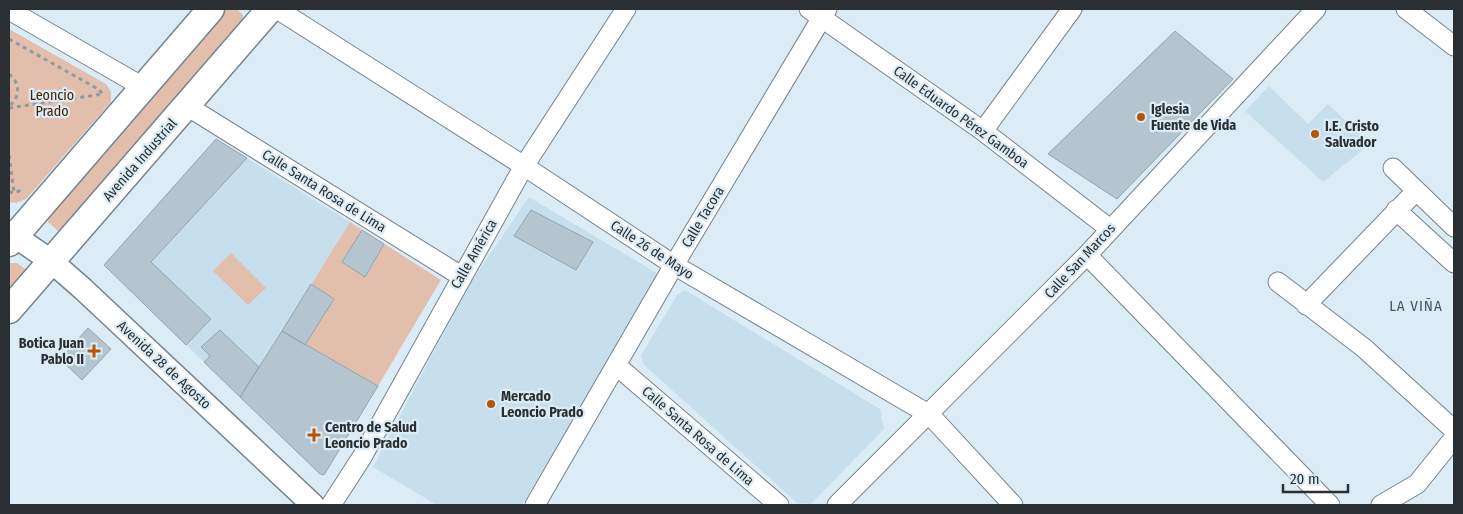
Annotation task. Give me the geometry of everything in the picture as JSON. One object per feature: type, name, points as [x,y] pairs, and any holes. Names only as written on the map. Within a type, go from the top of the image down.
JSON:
[{"type":"main road","points":[[11,237],[212,9]]},
{"type":"main road","name":"Avenida Industrial","points":[[9,310],[270,9]]},
{"type":"street","name":"Calle 26 de Mayo","points":[[276,9],[524,166],[674,266],[930,415],[1013,505]]},
{"type":"street","name":"Calle América","points":[[331,505],[362,458],[461,276],[524,166],[626,9]]},
{"type":"street","points":[[983,131],[1072,9]]},
{"type":"street","name":"Calle San Marcos","points":[[837,505],[930,415],[1087,255],[1316,9]]},
{"type":"street","points":[[1406,9],[1454,46]]},
{"type":"street","points":[[9,10],[143,87]]},
{"type":"street","name":"Calle Eduardo Pérez Gamboa","points":[[819,12],[983,131],[1110,229]]},
{"type":"street","name":"Calle Tacora","points":[[535,505],[617,366],[819,12]]},
{"type":"street","name":"Calle Santa Rosa de Lima","points":[[187,106],[461,276]]},
{"type":"street","points":[[1392,168],[1415,192],[1454,227]]},
{"type":"street","points":[[1306,305],[1415,192]]},
{"type":"street","points":[[1396,210],[1454,263]]},
{"type":"street","name":"Avenida 28 de Agosto","points":[[11,237],[51,261],[314,505]]},
{"type":"street","points":[[1087,255],[1330,505]]},
{"type":"street","points":[[1278,282],[1364,348],[1454,430]]},
{"type":"street","name":"Calle Santa Rosa de Lima","points":[[617,366],[779,505]]},
{"type":"street","points":[[1381,505],[1417,484],[1454,438]]},
{"type":"path","points":[[9,39],[104,94]]},
{"type":"path","points":[[9,74],[15,80],[18,92],[9,107]]},
{"type":"path","points":[[101,100],[104,94]]},
{"type":"path","points":[[9,107],[104,94]]},
{"type":"path","points":[[9,155],[14,194]]},
{"type":"path","points":[[9,192],[14,194],[22,190]]},
{"type":"shaded area","name":"I.E. Cristo Salvador","points":[[1269,86],[1308,124],[1328,104],[1370,144],[1323,182],[1245,111]]},
{"type":"shaded area","points":[[216,139],[350,222],[240,397],[104,265]]},
{"type":"shaded area","points":[[529,197],[660,275],[522,505],[437,505],[373,467],[469,285]]},
{"type":"shaded area","points":[[685,290],[880,409],[884,429],[811,504],[797,503],[644,365],[641,355],[677,295]]},
{"type":"green space","points":[[227,9],[237,9],[243,15],[243,23],[66,229],[58,231],[48,222],[50,214]]},
{"type":"green space","name":"Leoncio Prado","points":[[9,29],[106,84],[111,92],[111,102],[26,199],[16,203],[9,202]]},
{"type":"green space","points":[[350,222],[441,280],[378,386],[282,331]]},
{"type":"green space","points":[[231,253],[266,288],[248,305],[213,271]]},
{"type":"green space","points":[[9,263],[17,263],[25,269],[25,276],[9,295]]},
{"type":"building","name":"Iglesia Fuente de Vida","points":[[1175,31],[1233,79],[1117,199],[1048,154]]},
{"type":"building","points":[[216,139],[247,158],[151,262],[211,319],[186,345],[104,265]]},
{"type":"building","points":[[531,210],[593,242],[576,270],[514,236]]},
{"type":"building","points":[[362,230],[384,244],[365,277],[342,262]]},
{"type":"building","points":[[311,284],[334,299],[305,345],[282,331]]},
{"type":"building","points":[[88,328],[111,349],[82,380],[60,359]]},
{"type":"building","points":[[220,330],[259,367],[240,397],[204,362],[210,356],[201,347]]},
{"type":"building","name":"Centro de Salud Leoncio Prado","points":[[282,331],[378,386],[324,475],[320,474],[240,397]]},
{"type":"place","name":"Iglesia Fuente de Vida","points":[[1141,117]]},
{"type":"place","name":"I.E. Cristo Salvador","points":[[1315,134]]},
{"type":"place","name":"Botica Juan Pablo II","points":[[94,351]]},
{"type":"place","name":"Mercado Leoncio Prado","points":[[491,404]]},
{"type":"place","name":"Centro de Salud Leoncio Prado","points":[[314,435]]},
{"type":"district","name":"LA VIÑA","points":[[1416,306]]}]
